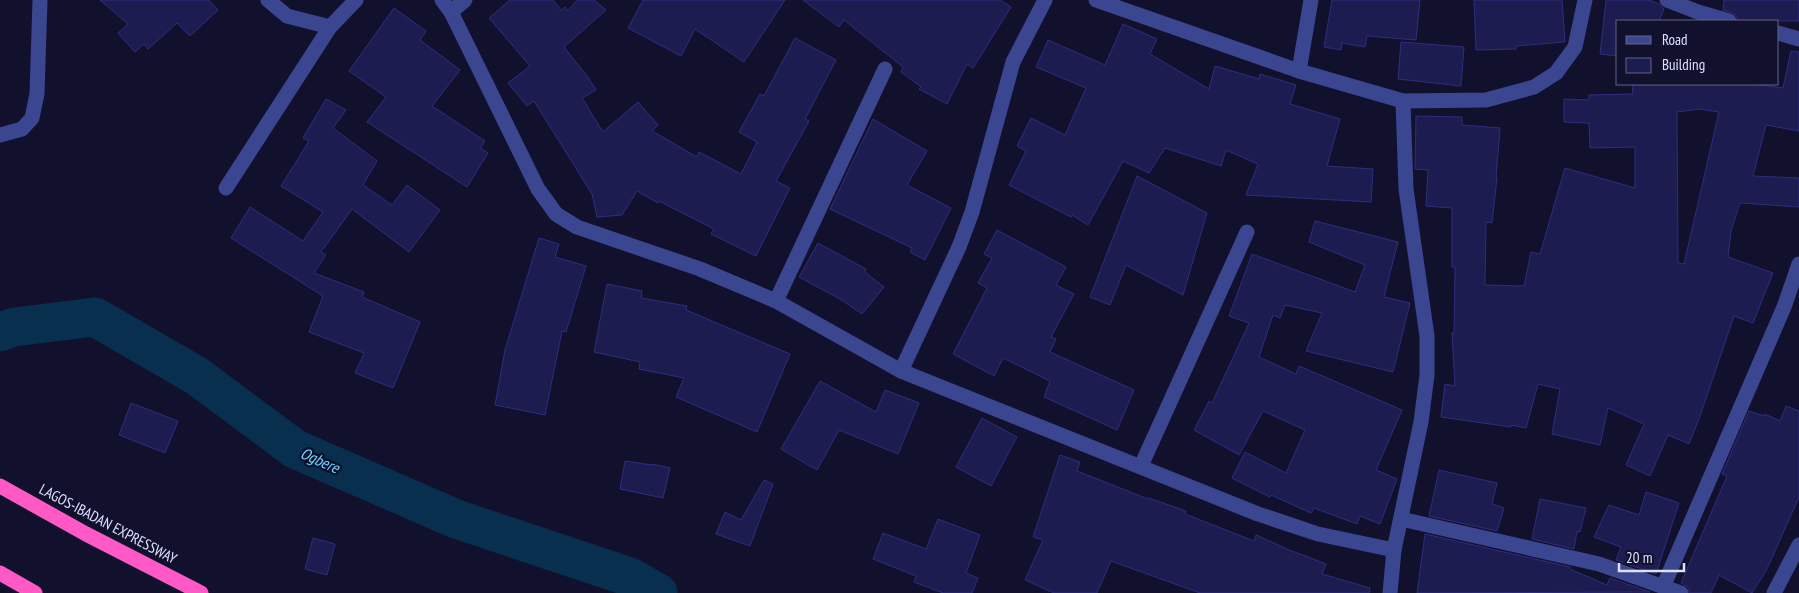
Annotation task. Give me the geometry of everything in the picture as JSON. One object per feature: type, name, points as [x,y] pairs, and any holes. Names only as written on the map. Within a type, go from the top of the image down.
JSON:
[{"type":"highway","name":"LAGOS-IBADAN EXPRESSWAY","points":[[0,486],[86,534],[200,593]]},
{"type":"highway","points":[[0,573],[35,593]]},
{"type":"street","points":[[0,135],[22,129],[32,118],[36,94],[40,0]]},
{"type":"street","points":[[268,0],[286,16],[330,27]]},
{"type":"street","points":[[226,188],[330,27],[356,0]]},
{"type":"street","points":[[442,0],[451,12],[538,189],[556,214],[577,227],[700,269],[776,301],[901,371],[1258,514],[1318,534],[1394,550]]},
{"type":"street","points":[[451,12],[465,0]]},
{"type":"street","points":[[901,371],[959,247],[972,212],[1013,62],[1044,0]]},
{"type":"street","points":[[1096,0],[1299,71],[1403,101],[1486,100],[1534,87],[1556,73],[1575,47],[1585,0]]},
{"type":"street","points":[[1299,71],[1311,0]]},
{"type":"street","points":[[1666,0],[1726,20]]},
{"type":"street","points":[[1779,34],[1799,39]]},
{"type":"street","points":[[776,301],[885,69]]},
{"type":"street","points":[[1390,593],[1394,550],[1421,422],[1427,375],[1427,336],[1406,189],[1403,101]]},
{"type":"street","points":[[1141,466],[1247,232]]},
{"type":"street","points":[[1664,587],[1784,307],[1799,264]]},
{"type":"street","points":[[1401,519],[1599,564],[1681,593]]},
{"type":"street","points":[[1774,593],[1799,545]]},
{"type":"building","points":[[100,0],[209,0],[218,10],[190,36],[177,23],[148,49],[144,44],[135,52],[118,33],[128,24]]},
{"type":"building","points":[[510,0],[553,0],[561,10],[565,7],[568,11],[577,0],[594,0],[606,10],[564,47],[596,90],[582,98],[603,132],[638,102],[658,125],[652,131],[697,157],[699,152],[741,174],[757,142],[739,132],[760,94],[764,96],[795,38],[836,60],[805,119],[809,121],[776,181],[790,188],[756,256],[711,234],[714,229],[637,191],[622,215],[597,217],[592,194],[534,101],[527,106],[508,83],[530,66],[489,18]]},
{"type":"building","points":[[643,0],[785,0],[744,62],[695,29],[681,56],[628,28]]},
{"type":"building","points":[[803,0],[1000,0],[1011,7],[973,68],[967,64],[947,104],[919,89],[921,87],[901,72],[903,67],[844,20],[839,27]]},
{"type":"building","points":[[1332,0],[1420,0],[1416,40],[1367,36],[1365,47],[1342,43],[1341,50],[1324,47]]},
{"type":"building","points":[[1474,0],[1562,0],[1565,42],[1516,46],[1516,49],[1476,50]]},
{"type":"building","points":[[1606,0],[1649,0],[1659,4],[1664,9],[1659,20],[1616,20],[1616,56],[1600,54]]},
{"type":"building","points":[[1724,0],[1799,0],[1799,21],[1738,20],[1735,14],[1723,10]]},
{"type":"building","points":[[394,8],[426,31],[420,40],[460,70],[432,106],[485,141],[480,148],[488,153],[467,187],[367,122],[386,97],[349,71]]},
{"type":"building","points":[[1123,24],[1157,39],[1150,54],[1209,89],[1215,66],[1259,79],[1260,74],[1296,85],[1290,104],[1340,119],[1327,166],[1373,169],[1371,202],[1246,195],[1258,164],[1226,150],[1221,166],[1165,148],[1149,173],[1123,161],[1088,225],[1072,215],[1071,217],[1009,185],[1026,151],[1017,146],[1031,118],[1065,135],[1086,88],[1036,67],[1048,40],[1105,65]]},
{"type":"building","points":[[1401,42],[1464,47],[1461,86],[1398,79]]},
{"type":"building","points":[[1791,51],[1799,52],[1799,131],[1766,125],[1753,176],[1799,178],[1799,207],[1740,203],[1731,231],[1728,257],[1773,273],[1753,323],[1734,316],[1689,444],[1668,435],[1650,476],[1626,465],[1644,424],[1608,408],[1600,445],[1552,434],[1560,389],[1538,384],[1526,428],[1441,417],[1445,384],[1455,386],[1452,333],[1454,333],[1455,267],[1452,267],[1452,208],[1426,206],[1428,170],[1415,169],[1416,116],[1462,117],[1462,125],[1500,128],[1492,223],[1486,222],[1485,285],[1524,286],[1531,252],[1540,254],[1565,168],[1635,188],[1635,147],[1590,148],[1589,123],[1564,122],[1564,99],[1589,100],[1589,95],[1633,94],[1632,85],[1760,85],[1783,88]],"holes":[[[1699,109],[1719,112],[1684,264],[1678,263],[1677,112]]]},
{"type":"building","points":[[326,99],[346,110],[333,128],[377,161],[363,185],[392,205],[407,185],[440,210],[409,252],[352,209],[321,252],[326,255],[314,273],[364,292],[362,297],[420,322],[393,388],[355,373],[364,353],[309,332],[323,296],[231,238],[250,207],[303,241],[323,212],[281,186],[309,141],[303,138]]},
{"type":"building","points":[[873,119],[927,151],[907,185],[951,208],[925,260],[910,252],[912,248],[830,209]]},
{"type":"building","points":[[1137,176],[1207,213],[1183,295],[1126,265],[1110,305],[1090,297]]},
{"type":"building","points":[[1315,221],[1398,242],[1384,297],[1410,303],[1393,372],[1306,351],[1322,313],[1285,305],[1280,318],[1273,315],[1259,357],[1296,374],[1299,366],[1402,410],[1376,470],[1397,479],[1380,524],[1360,516],[1357,524],[1314,508],[1311,513],[1271,495],[1270,497],[1232,478],[1245,452],[1286,473],[1305,430],[1263,411],[1239,455],[1194,430],[1209,401],[1212,403],[1249,323],[1229,316],[1252,254],[1355,292],[1365,265],[1309,242]]},
{"type":"building","points":[[997,230],[1066,267],[1056,285],[1074,294],[1051,337],[1056,339],[1050,352],[1134,390],[1117,430],[1044,397],[1050,381],[1003,358],[994,376],[953,354],[987,288],[978,283],[992,258],[984,254]]},
{"type":"building","points":[[539,238],[559,244],[555,257],[586,266],[566,332],[562,331],[545,415],[495,405],[505,350]]},
{"type":"building","points":[[818,243],[866,269],[865,272],[884,287],[862,314],[840,299],[799,277]]},
{"type":"building","points":[[607,284],[642,291],[641,298],[687,306],[686,310],[790,354],[757,432],[676,397],[684,378],[639,369],[640,362],[594,352]]},
{"type":"building","points":[[820,381],[876,412],[885,390],[919,403],[898,454],[839,430],[817,470],[781,449]]},
{"type":"building","points":[[131,403],[178,421],[165,453],[119,435]]},
{"type":"building","points":[[1786,406],[1799,411],[1799,497],[1767,569],[1752,593],[1719,575],[1711,593],[1690,593],[1688,587],[1681,583],[1727,476],[1722,474],[1749,411],[1764,416],[1765,414],[1780,421]]},
{"type":"building","points":[[982,418],[1017,437],[991,486],[956,467]]},
{"type":"building","points":[[1060,455],[1080,462],[1077,471],[1148,499],[1186,511],[1185,514],[1254,541],[1256,535],[1326,564],[1322,574],[1370,588],[1369,593],[1200,593],[1111,561],[1097,593],[1054,593],[1025,580],[1043,540],[1033,537]]},
{"type":"building","points":[[625,461],[670,468],[663,498],[620,489]]},
{"type":"building","points":[[1439,470],[1497,483],[1492,504],[1504,508],[1497,531],[1429,516]]},
{"type":"building","points":[[764,480],[773,484],[750,546],[716,534],[725,512],[741,520]]},
{"type":"building","points":[[1646,492],[1679,503],[1656,574],[1616,560],[1621,547],[1594,537],[1609,505],[1639,515]]},
{"type":"building","points":[[1540,499],[1586,508],[1580,532],[1577,531],[1574,549],[1532,539]]},
{"type":"building","points":[[938,519],[980,535],[966,573],[978,578],[972,593],[943,593],[914,582],[916,576],[873,559],[883,533],[926,549]]},
{"type":"building","points":[[1425,534],[1570,567],[1570,569],[1607,585],[1610,578],[1650,592],[1417,593]]},
{"type":"building","points":[[313,538],[335,544],[327,575],[305,569]]},
{"type":"waterway","name":"Ogbere","points":[[0,332],[14,327],[95,317],[197,376],[295,449],[456,519],[630,577],[658,593]]}]
